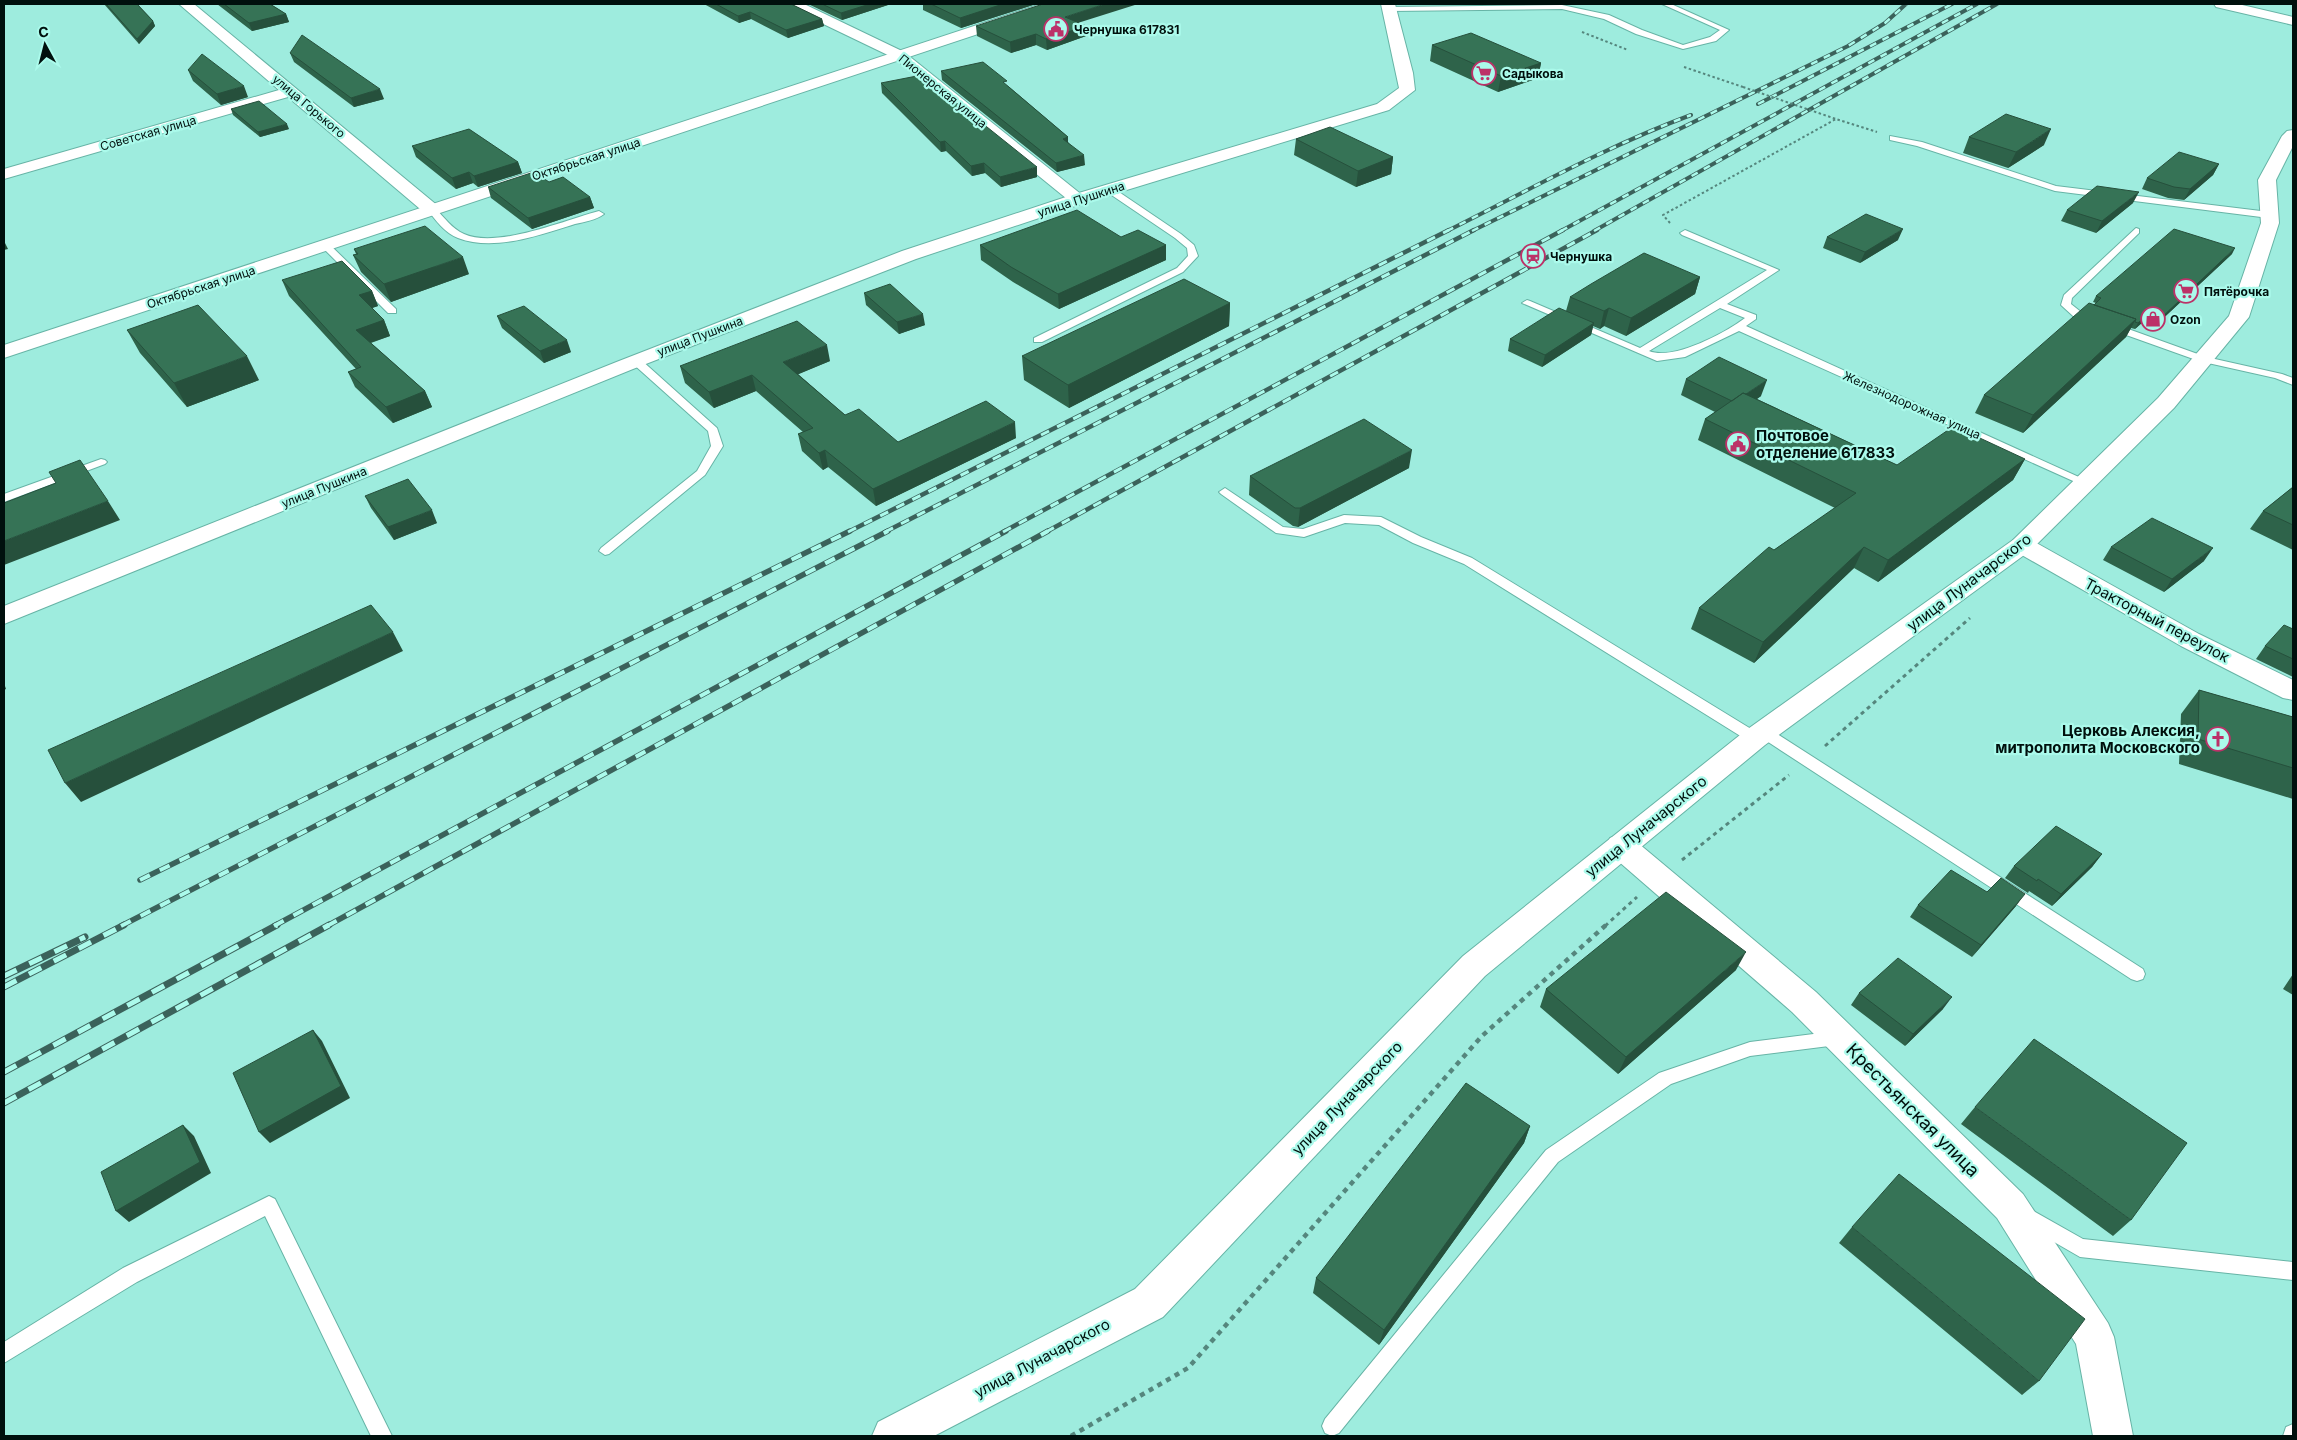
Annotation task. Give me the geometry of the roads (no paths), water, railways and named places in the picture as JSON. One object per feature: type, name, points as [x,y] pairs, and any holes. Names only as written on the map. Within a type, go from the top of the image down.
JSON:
[{"type":"street","name":"улица Горького","points":[[186,4],[432,210]]},
{"type":"street","name":"Пионерская улица","points":[[794,4],[899,55],[1078,200]]},
{"type":"street","name":"Октябрьская улица","points":[[4,352],[1054,4]]},
{"type":"street","points":[[2221,4],[2293,22]]},
{"type":"street","name":"улица Пушкина","points":[[4,616],[636,361],[909,255],[1110,190],[1383,107],[1406,90],[1405,73],[1389,6]]},
{"type":"street","name":"Советская улица","points":[[4,174],[292,92]]},
{"type":"street","name":"улица Луначарского","points":[[892,1436],[1149,1303],[1474,966],[1759,735],[2022,545],[2166,404],[2239,317],[2270,223],[2267,180],[2288,140],[2293,135]]},
{"type":"street","name":"Тракторный переулок","points":[[2022,545],[2190,640],[2293,691]]},
{"type":"street","name":"Крестьянская улица","points":[[1621,846],[1804,1002],[2010,1206],[2094,1337],[2113,1436]]},
{"type":"lane","points":[[1562,7],[1571,4]]},
{"type":"lane","points":[[1389,6],[1562,7],[1606,17],[1639,32],[1683,47],[1713,39],[1725,30],[1666,4]]},
{"type":"lane","points":[[1893,138],[1919,144],[2055,188],[2269,215]]},
{"type":"lane","points":[[1038,340],[1180,270],[1193,256],[1191,248],[1178,236],[1110,190]]},
{"type":"lane","points":[[432,210],[460,236],[474,240],[513,239],[599,214]]},
{"type":"lane","points":[[2136,231],[2068,297],[2066,305],[2077,314],[2203,359],[2278,376],[2293,382]]},
{"type":"lane","points":[[1641,352],[1774,270],[1684,233]]},
{"type":"lane","points":[[325,245],[392,311]]},
{"type":"lane","points":[[1527,303],[1657,358],[1681,355],[1739,327],[1752,317],[1719,304]]},
{"type":"lane","name":"Железнодорожная улица","points":[[1739,327],[2086,483]]},
{"type":"lane","points":[[605,552],[701,473],[717,446],[713,430],[636,361]]},
{"type":"lane","points":[[4,498],[101,462]]},
{"type":"lane","points":[[1225,492],[1280,530],[1304,534],[1344,518],[1381,521],[1417,540],[1468,560],[1759,735],[1807,761],[2137,974]]},
{"type":"lane","points":[[1332,1426],[1552,1156],[1665,1078],[1750,1049],[1840,1037]]},
{"type":"lane","points":[[4,1353],[130,1275],[269,1205],[382,1436]]},
{"type":"lane","points":[[2010,1206],[2080,1248],[2293,1271]]},
{"type":"railway","points":[[1473,230],[1848,46],[1885,23],[1906,4]]},
{"type":"railway","points":[[1758,104],[1952,4]]},
{"type":"railway","points":[[1561,231],[1977,4]]},
{"type":"railway","points":[[1594,231],[1997,4]]},
{"type":"railway","points":[[1447,231],[1598,155],[1691,115]]},
{"type":"railway","points":[[850,531],[1449,230]]},
{"type":"railway","points":[[885,532],[1473,230]]},
{"type":"railway","points":[[1003,532],[1563,230]]},
{"type":"railway","points":[[1046,532],[1597,230]]},
{"type":"railway","points":[[140,880],[850,531]]},
{"type":"railway","points":[[121,926],[888,531]]},
{"type":"railway","points":[[274,926],[1006,531]]},
{"type":"railway","points":[[327,926],[1048,531]]},
{"type":"railway","points":[[4,987],[124,925]]},
{"type":"railway","points":[[4,1072],[277,925]]},
{"type":"railway","points":[[4,1103],[329,925]]},
{"type":"railway","points":[[4,976],[85,937]]},
{"type":"place","name":"Чернушка 617831","points":[[1056,29]]},
{"type":"place","name":"Садыкова","points":[[1484,73]]},
{"type":"place","name":"Чернушка","points":[[1533,256]]},
{"type":"place","name":"Пятёрочка","points":[[2186,291]]},
{"type":"place","name":"Ozon","points":[[2153,319]]},
{"type":"place","name":"Почтовое отделение 617833","points":[[1738,444]]},
{"type":"place","name":"Церковь Алексия, митрополита Московского","points":[[2218,739]]}]
